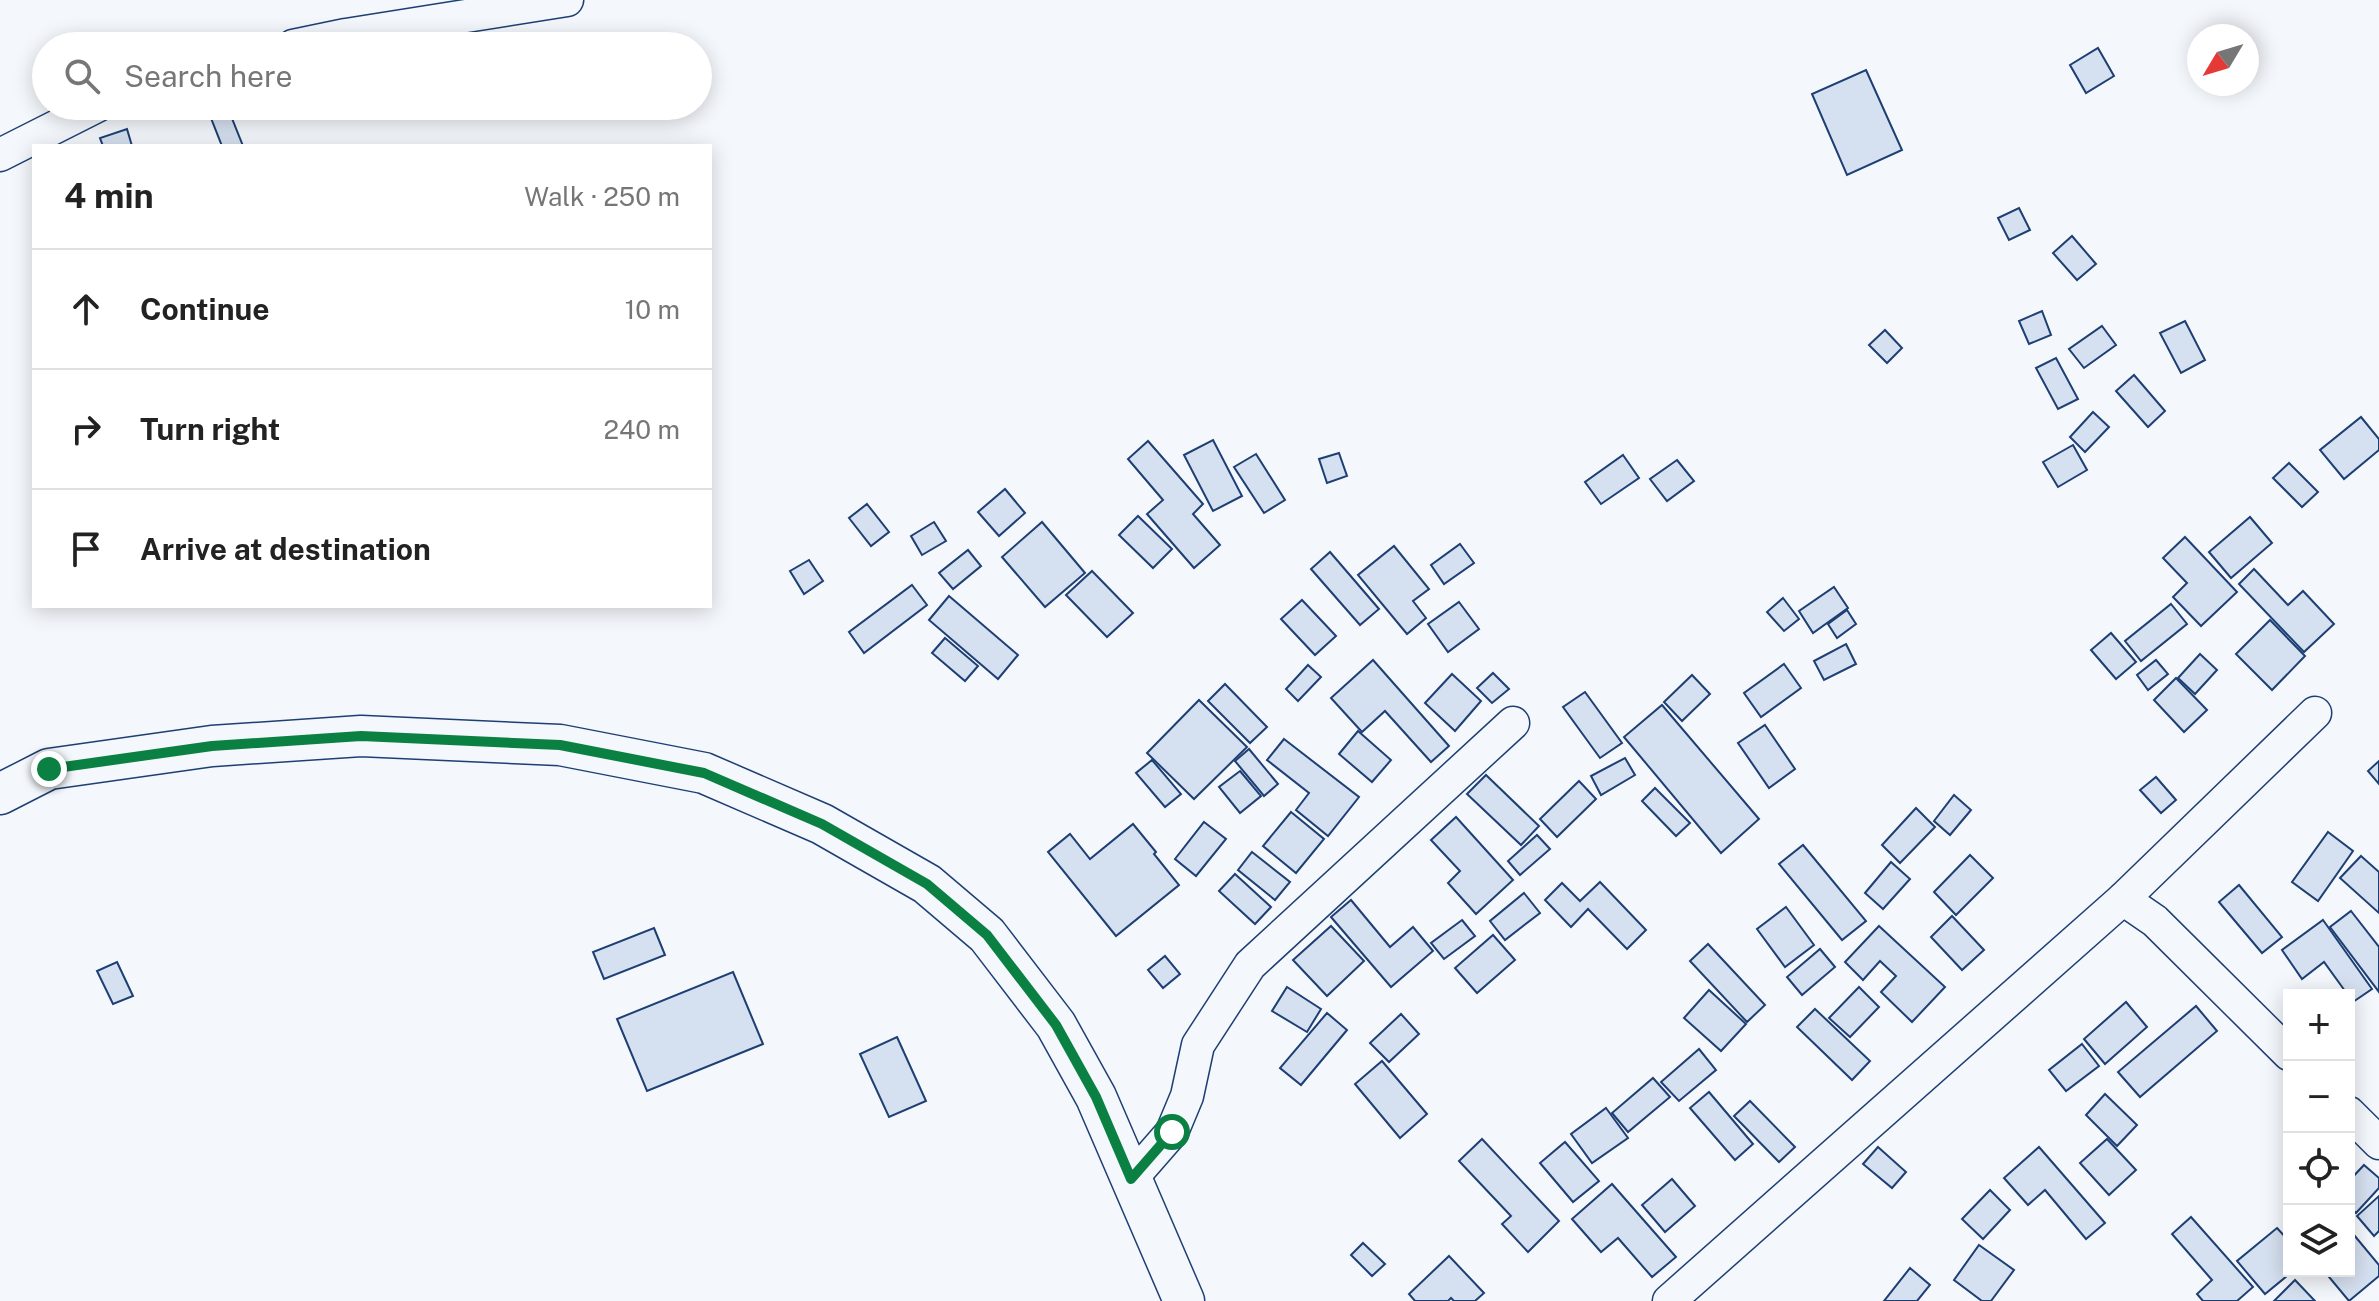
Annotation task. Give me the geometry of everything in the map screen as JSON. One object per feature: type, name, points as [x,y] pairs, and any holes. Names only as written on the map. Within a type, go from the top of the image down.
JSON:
[{"type":"street","points":[[365,32],[567,0]]},
{"type":"street","points":[[0,155],[69,120]]},
{"type":"street","points":[[1669,1301],[2123,899],[2315,713]]},
{"type":"street","points":[[1131,1179],[1172,1132],[1187,1096],[1198,1045],[1250,965],[1513,723]]},
{"type":"street","points":[[0,794],[49,769],[212,746],[361,736],[560,745],[704,773],[822,824],[914,876],[987,935],[1056,1025],[1096,1097],[1184,1301]]},
{"type":"street","points":[[2123,899],[2155,921],[2283,1048]]},
{"type":"street","points":[[2355,1119],[2379,1143]]},
{"type":"building","points":[[2098,48],[2114,76],[2086,93],[2070,65]]},
{"type":"building","points":[[1866,70],[1902,150],[1847,175],[1812,94]]},
{"type":"building","points":[[212,120],[233,120],[242,144],[221,144]]},
{"type":"building","points":[[127,129],[131,144],[102,144],[100,138]]},
{"type":"building","points":[[2019,208],[2030,230],[2009,240],[1998,218]]},
{"type":"building","points":[[2072,236],[2096,264],[2077,280],[2053,253]]},
{"type":"building","points":[[2042,311],[2051,335],[2029,344],[2019,321]]},
{"type":"building","points":[[2185,321],[2205,360],[2181,373],[2160,333]]},
{"type":"building","points":[[2102,326],[2116,345],[2084,368],[2069,349]]},
{"type":"building","points":[[1885,330],[1902,348],[1887,363],[1869,345]]},
{"type":"building","points":[[2056,358],[2078,399],[2058,409],[2036,368]]},
{"type":"building","points":[[2134,375],[2165,411],[2148,427],[2116,391]]},
{"type":"building","points":[[2093,412],[2109,427],[2085,452],[2070,437]]},
{"type":"building","points":[[2361,417],[2379,439],[2379,450],[2344,479],[2320,450]]},
{"type":"building","points":[[1213,440],[1242,496],[1213,511],[1184,455]]},
{"type":"building","points":[[1148,441],[1203,504],[1193,514],[1220,545],[1194,568],[1147,514],[1163,500],[1128,459]]},
{"type":"building","points":[[2073,445],[2087,470],[2058,487],[2043,462]]},
{"type":"building","points":[[1339,453],[1347,476],[1327,483],[1319,459]]},
{"type":"building","points":[[1256,454],[1285,500],[1264,513],[1234,467]]},
{"type":"building","points":[[1623,455],[1639,478],[1601,504],[1585,482]]},
{"type":"building","points":[[1677,460],[1694,481],[1667,501],[1650,479]]},
{"type":"building","points":[[2289,463],[2318,492],[2302,507],[2273,478]]},
{"type":"building","points":[[1005,489],[1025,513],[999,536],[978,512]]},
{"type":"building","points":[[867,504],[889,532],[871,546],[849,518]]},
{"type":"building","points":[[1138,516],[1172,549],[1153,568],[1119,535]]},
{"type":"building","points":[[2250,517],[2272,543],[2231,578],[2209,552]]},
{"type":"building","points":[[934,522],[946,541],[922,555],[911,536]]},
{"type":"building","points":[[1042,522],[1085,573],[1045,607],[1002,557]]},
{"type":"building","points":[[2185,537],[2237,592],[2201,626],[2173,597],[2187,583],[2163,558]]},
{"type":"building","points":[[1460,544],[1474,563],[1444,584],[1431,565]]},
{"type":"building","points":[[1394,546],[1429,589],[1413,601],[1426,618],[1407,634],[1358,575]]},
{"type":"building","points":[[968,550],[981,566],[953,589],[939,573]]},
{"type":"building","points":[[1330,552],[1379,609],[1360,625],[1311,569]]},
{"type":"building","points":[[809,560],[823,581],[804,594],[790,571]]},
{"type":"building","points":[[2254,569],[2288,605],[2303,591],[2334,624],[2304,652],[2239,584]]},
{"type":"building","points":[[1092,571],[1133,613],[1107,637],[1066,595]]},
{"type":"building","points":[[912,585],[927,605],[864,653],[849,632]]},
{"type":"building","points":[[1834,587],[1848,608],[1813,633],[1799,611]]},
{"type":"building","points":[[949,596],[1018,655],[998,679],[929,620]]},
{"type":"building","points":[[1783,598],[1799,619],[1784,631],[1767,612]]},
{"type":"building","points":[[1302,600],[1336,636],[1315,655],[1281,619]]},
{"type":"building","points":[[1459,602],[1479,629],[1448,652],[1428,624]]},
{"type":"building","points":[[2171,604],[2187,624],[2141,661],[2125,641]]},
{"type":"building","points":[[1847,610],[1856,624],[1837,638],[1828,624]]},
{"type":"building","points":[[2270,620],[2305,656],[2272,690],[2236,654]]},
{"type":"building","points":[[2111,633],[2136,662],[2116,679],[2091,650]]},
{"type":"building","points":[[945,638],[978,666],[965,681],[932,653]]},
{"type":"building","points":[[1846,644],[1856,664],[1824,680],[1814,661]]},
{"type":"building","points":[[2200,654],[2217,670],[2195,694],[2178,678]]},
{"type":"building","points":[[1373,660],[1449,746],[1431,762],[1385,711],[1362,732],[1331,698]]},
{"type":"building","points":[[2156,660],[2168,674],[2148,690],[2137,675]]},
{"type":"building","points":[[1784,664],[1801,688],[1761,717],[1744,693]]},
{"type":"building","points":[[1308,665],[1321,677],[1298,701],[1286,689]]},
{"type":"building","points":[[1493,673],[1509,689],[1492,703],[1477,688]]},
{"type":"building","points":[[1452,674],[1481,701],[1455,731],[1425,703]]},
{"type":"building","points":[[1692,675],[1710,694],[1682,721],[1664,702]]},
{"type":"building","points":[[2176,678],[2207,710],[2184,732],[2154,700]]},
{"type":"building","points":[[1225,684],[1267,727],[1250,743],[1208,701]]},
{"type":"building","points":[[1585,692],[1622,743],[1600,758],[1563,707]]},
{"type":"building","points":[[1199,700],[1247,747],[1194,799],[1147,753]]},
{"type":"building","points":[[1662,705],[1759,819],[1721,853],[1624,737]]},
{"type":"building","points":[[1765,725],[1795,769],[1769,788],[1738,743]]},
{"type":"building","points":[[1358,731],[1391,760],[1372,782],[1339,754]]},
{"type":"building","points":[[1284,739],[1359,797],[1328,836],[1296,810],[1309,793],[1267,760]]},
{"type":"building","points":[[1249,749],[1278,784],[1264,796],[1235,761]]},
{"type":"building","points":[[1625,758],[1635,775],[1601,795],[1591,776]]},
{"type":"building","points":[[1152,760],[1181,794],[1165,807],[1136,773]]},
{"type":"building","points":[[2379,761],[2379,784],[2368,771]]},
{"type":"building","points":[[1240,771],[1261,796],[1240,813],[1219,787]]},
{"type":"building","points":[[1486,775],[1539,826],[1521,845],[1467,794]]},
{"type":"building","points":[[2156,777],[2176,800],[2161,813],[2140,790]]},
{"type":"building","points":[[1579,781],[1596,799],[1557,837],[1540,819]]},
{"type":"building","points":[[1655,788],[1690,823],[1676,836],[1642,801]]},
{"type":"building","points":[[1954,795],[1971,810],[1950,835],[1934,821]]},
{"type":"building","points":[[1916,808],[1935,827],[1900,863],[1882,845]]},
{"type":"building","points":[[1291,812],[1324,839],[1296,873],[1263,846]]},
{"type":"building","points":[[1456,817],[1513,880],[1476,914],[1448,883],[1460,871],[1431,840]]},
{"type":"building","points":[[1204,822],[1226,839],[1196,876],[1175,859]]},
{"type":"building","points":[[1133,824],[1179,885],[1116,936],[1048,852],[1070,834],[1090,859]]},
{"type":"building","points":[[2328,832],[2353,851],[2318,901],[2292,882]]},
{"type":"building","points":[[1537,835],[1550,849],[1520,875],[1508,861]]},
{"type":"building","points":[[1803,845],[1866,921],[1842,940],[1779,864]]},
{"type":"building","points":[[1252,852],[1290,882],[1275,900],[1238,870]]},
{"type":"building","points":[[1970,855],[1993,878],[1956,915],[1934,892]]},
{"type":"building","points":[[2361,856],[2379,872],[2379,913],[2340,878]]},
{"type":"building","points":[[1891,862],[1910,879],[1883,909],[1865,893]]},
{"type":"building","points":[[1235,874],[1271,907],[1255,924],[1219,891]]},
{"type":"building","points":[[1600,882],[1646,930],[1627,949],[1588,909],[1571,927],[1545,900],[1562,883],[1580,901]]},
{"type":"building","points":[[2239,885],[2282,937],[2262,953],[2219,902]]},
{"type":"building","points":[[1524,893],[1540,913],[1505,940],[1490,921]]},
{"type":"building","points":[[1351,900],[1390,947],[1413,927],[1433,951],[1391,987],[1331,917]]},
{"type":"building","points":[[1786,907],[1814,945],[1785,967],[1757,929]]},
{"type":"building","points":[[2351,911],[2379,947],[2379,992],[2330,927]]},
{"type":"building","points":[[1952,916],[1984,950],[1962,970],[1931,937]]},
{"type":"building","points":[[1462,920],[1475,936],[1444,959],[1431,943]]},
{"type":"building","points":[[2323,920],[2372,989],[2355,1001],[2355,989],[2344,989],[2324,962],[2302,979],[2282,950]]},
{"type":"building","points":[[1331,926],[1364,961],[1327,996],[1293,960]]},
{"type":"building","points":[[1879,926],[1945,987],[1912,1022],[1881,992],[1896,976],[1880,961],[1863,980],[1845,962]]},
{"type":"building","points":[[654,928],[665,955],[604,979],[593,952]]},
{"type":"building","points":[[1493,935],[1515,960],[1477,993],[1455,968]]},
{"type":"building","points":[[1708,944],[1765,1005],[1747,1022],[1690,961]]},
{"type":"building","points":[[1820,949],[1835,967],[1802,995],[1787,977]]},
{"type":"building","points":[[1165,956],[1180,974],[1163,988],[1148,970]]},
{"type":"building","points":[[117,962],[133,996],[113,1004],[97,971]]},
{"type":"building","points":[[733,972],[763,1044],[647,1091],[617,1019]]},
{"type":"building","points":[[1287,987],[1321,1009],[1307,1032],[1272,1011]]},
{"type":"building","points":[[1859,987],[1879,1007],[1850,1037],[1829,1018]]},
{"type":"building","points":[[1709,990],[1746,1024],[1721,1051],[1684,1018]]},
{"type":"building","points":[[2126,1002],[2147,1027],[2105,1064],[2084,1039]]},
{"type":"building","points":[[2196,1006],[2217,1031],[2140,1097],[2118,1072]]},
{"type":"building","points":[[1815,1009],[1870,1061],[1852,1080],[1797,1027]]},
{"type":"building","points":[[1327,1013],[1347,1030],[1301,1085],[1280,1068]]},
{"type":"building","points":[[1401,1014],[1419,1034],[1389,1062],[1370,1043]]},
{"type":"building","points":[[897,1037],[926,1101],[889,1117],[860,1054]]},
{"type":"building","points":[[2082,1044],[2099,1066],[2066,1091],[2049,1070]]},
{"type":"building","points":[[1699,1049],[1716,1070],[1679,1101],[1661,1082]]},
{"type":"building","points":[[1382,1061],[1427,1114],[1400,1138],[1355,1084]]},
{"type":"building","points":[[1653,1078],[1670,1097],[1628,1132],[1612,1113]]},
{"type":"building","points":[[1709,1092],[1753,1144],[1735,1160],[1690,1108]]},
{"type":"building","points":[[2105,1094],[2137,1125],[2117,1146],[2086,1115]]},
{"type":"building","points":[[1750,1101],[1795,1147],[1779,1162],[1734,1116]]},
{"type":"building","points":[[1606,1108],[1628,1138],[1592,1163],[1571,1134]]},
{"type":"building","points":[[1482,1139],[1559,1221],[1528,1252],[1502,1224],[1511,1216],[1459,1161]]},
{"type":"building","points":[[2107,1139],[2136,1170],[2109,1195],[2080,1163]]},
{"type":"building","points":[[1565,1142],[1599,1181],[1573,1202],[1540,1163]]},
{"type":"building","points":[[1878,1147],[1906,1172],[1892,1188],[1863,1164]]},
{"type":"building","points":[[2039,1147],[2105,1223],[2086,1239],[2045,1190],[2028,1205],[2004,1178]]},
{"type":"building","points":[[2364,1165],[2379,1178],[2379,1188],[2356,1213],[2355,1212],[2355,1175]]},
{"type":"building","points":[[1672,1179],[1695,1206],[1665,1232],[1642,1205]]},
{"type":"building","points":[[1612,1184],[1676,1257],[1652,1277],[1618,1238],[1601,1252],[1572,1219]]},
{"type":"building","points":[[1990,1190],[2010,1210],[1983,1239],[1962,1219]]},
{"type":"building","points":[[2379,1196],[2379,1231],[2374,1236],[2357,1216]]},
{"type":"building","points":[[2191,1217],[2253,1287],[2237,1301],[2203,1301],[2197,1294],[2212,1280],[2172,1234]]},
{"type":"building","points":[[2277,1228],[2283,1234],[2283,1277],[2286,1277],[2265,1294],[2237,1261]]},
{"type":"building","points":[[2355,1236],[2379,1265],[2379,1276],[2349,1301],[2329,1277],[2355,1277]]},
{"type":"building","points":[[1363,1243],[1385,1264],[1372,1276],[1351,1255]]},
{"type":"building","points":[[1979,1245],[2014,1270],[1991,1301],[1982,1301],[1954,1280]]},
{"type":"building","points":[[1449,1256],[1484,1293],[1475,1301],[1454,1301],[1451,1298],[1448,1301],[1415,1301],[1409,1294]]},
{"type":"building","points":[[1910,1268],[1930,1285],[1917,1301],[1884,1301]]},
{"type":"building","points":[[2295,1280],[2315,1301],[2274,1301]]},
{"type":"route","points":[[49,769],[212,746],[361,736],[560,745],[704,773],[822,824],[927,884],[987,935],[1056,1025],[1096,1097],[1131,1179],[1172,1132]]}]
